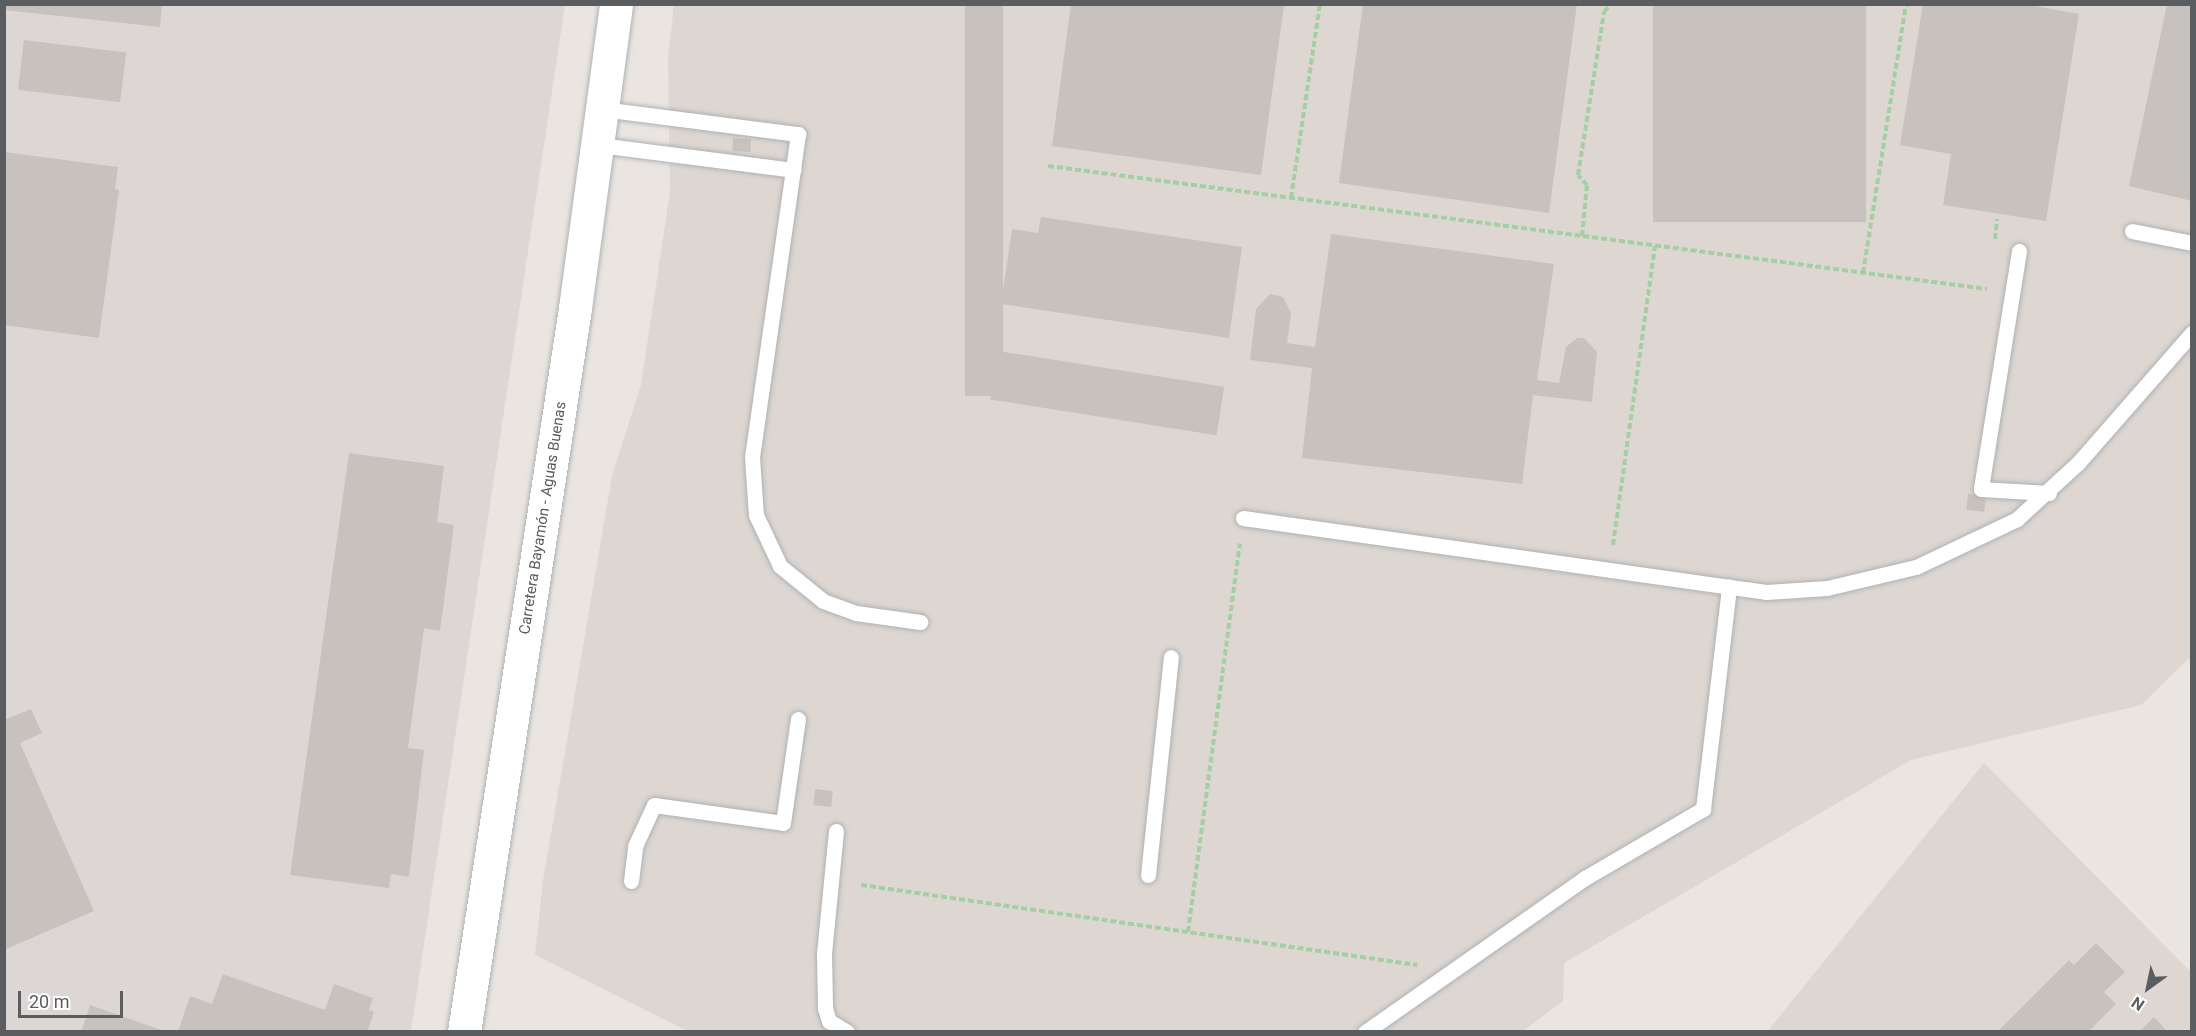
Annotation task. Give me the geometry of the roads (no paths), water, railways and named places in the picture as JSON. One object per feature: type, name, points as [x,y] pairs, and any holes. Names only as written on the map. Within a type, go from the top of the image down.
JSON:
[{"type":"street","name":"Carretera Bayamón - Aguas Buenas","points":[[464,1032],[599,145],[616,4]]},
{"type":"lane","points":[[602,109],[798,134],[752,457],[756,515],[780,566],[823,601],[856,613],[920,622]]},
{"type":"lane","points":[[599,145],[793,170]]},
{"type":"lane","points":[[2132,231],[2192,243]]},
{"type":"lane","points":[[2019,251],[1981,489],[2049,493]]},
{"type":"lane","points":[[1243,518],[1766,592],[1827,588],[1916,567],[2017,519],[2049,493],[2192,333]]},
{"type":"lane","points":[[1365,1032],[1585,878],[1703,809],[1730,587]]},
{"type":"lane","points":[[1148,874],[1171,657]]},
{"type":"lane","points":[[631,881],[635,846],[654,805],[783,823],[798,719]]},
{"type":"lane","points":[[836,831],[824,954],[825,1008],[829,1021],[847,1032]]}]
